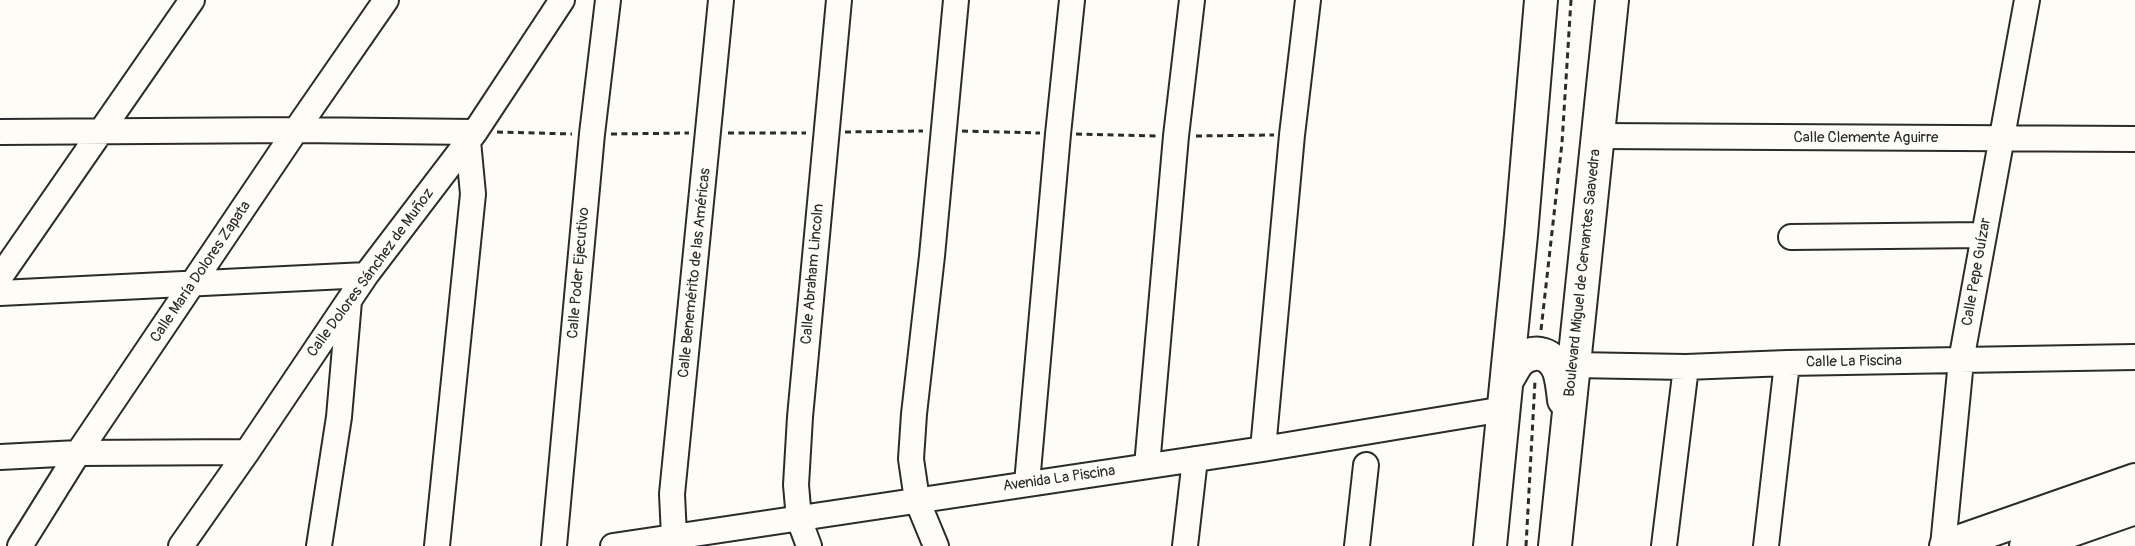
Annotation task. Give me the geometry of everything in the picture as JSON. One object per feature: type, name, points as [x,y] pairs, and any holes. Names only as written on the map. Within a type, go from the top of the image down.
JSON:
[{"type":"main road","points":[[1490,546],[1506,395],[1541,0]]},
{"type":"main road","name":"Boulevard Miguel de Cervantes Saavedra","points":[[1555,546],[1612,0]]},
{"type":"main road","points":[[1506,395],[1519,361],[1538,353],[1546,355],[1554,362],[1559,372],[1568,422]]},
{"type":"main road","points":[[1944,546],[2135,480]]},
{"type":"main road","points":[[2042,543],[2135,508]]},
{"type":"street","points":[[0,277],[192,0]]},
{"type":"street","name":"Calle María Dolores Zapata","points":[[20,546],[78,453],[386,0]]},
{"type":"street","name":"Calle Dolores Sánchez de Muñoz","points":[[181,546],[366,274],[471,136],[562,0]]},
{"type":"street","name":"Calle Poder Ejecutivo","points":[[555,546],[591,134],[608,0]]},
{"type":"street","name":"Calle Benemérito de las Américas","points":[[677,541],[672,494],[721,0]]},
{"type":"street","name":"Calle Abraham Lincoln","points":[[809,546],[799,519],[795,485],[839,0]]},
{"type":"street","points":[[936,546],[917,500],[911,459],[956,0]]},
{"type":"street","points":[[1027,483],[1072,0]]},
{"type":"street","points":[[1147,466],[1176,136],[1192,0]]},
{"type":"street","points":[[1263,449],[1292,135],[1308,0]]},
{"type":"street","name":"Calle Pepe Guízar","points":[[1944,546],[1961,361],[2027,0]]},
{"type":"street","points":[[0,132],[296,130],[471,136],[473,194],[436,546]]},
{"type":"street","name":"Calle Clemente Aguirre","points":[[1598,136],[2135,140]]},
{"type":"street","points":[[1791,237],[1983,235]]},
{"type":"street","points":[[0,293],[366,274]]},
{"type":"street","points":[[319,546],[339,417],[349,300]]},
{"type":"street","name":"Calle La Piscina","points":[[1574,364],[1686,367],[2135,357]]},
{"type":"street","points":[[1766,546],[1787,363]]},
{"type":"street","points":[[1664,546],[1686,367]]},
{"type":"street","name":"Avenida La Piscina","points":[[613,546],[677,541],[917,500],[1263,449],[1506,395]]},
{"type":"street","points":[[0,457],[78,453],[247,452]]},
{"type":"street","points":[[1185,546],[1195,459]]},
{"type":"street","points":[[1357,546],[1366,465]]},
{"type":"path","points":[[1526,546],[1538,353],[1562,143],[1571,0]]},
{"type":"path","points":[[471,136],[591,134]]}]
